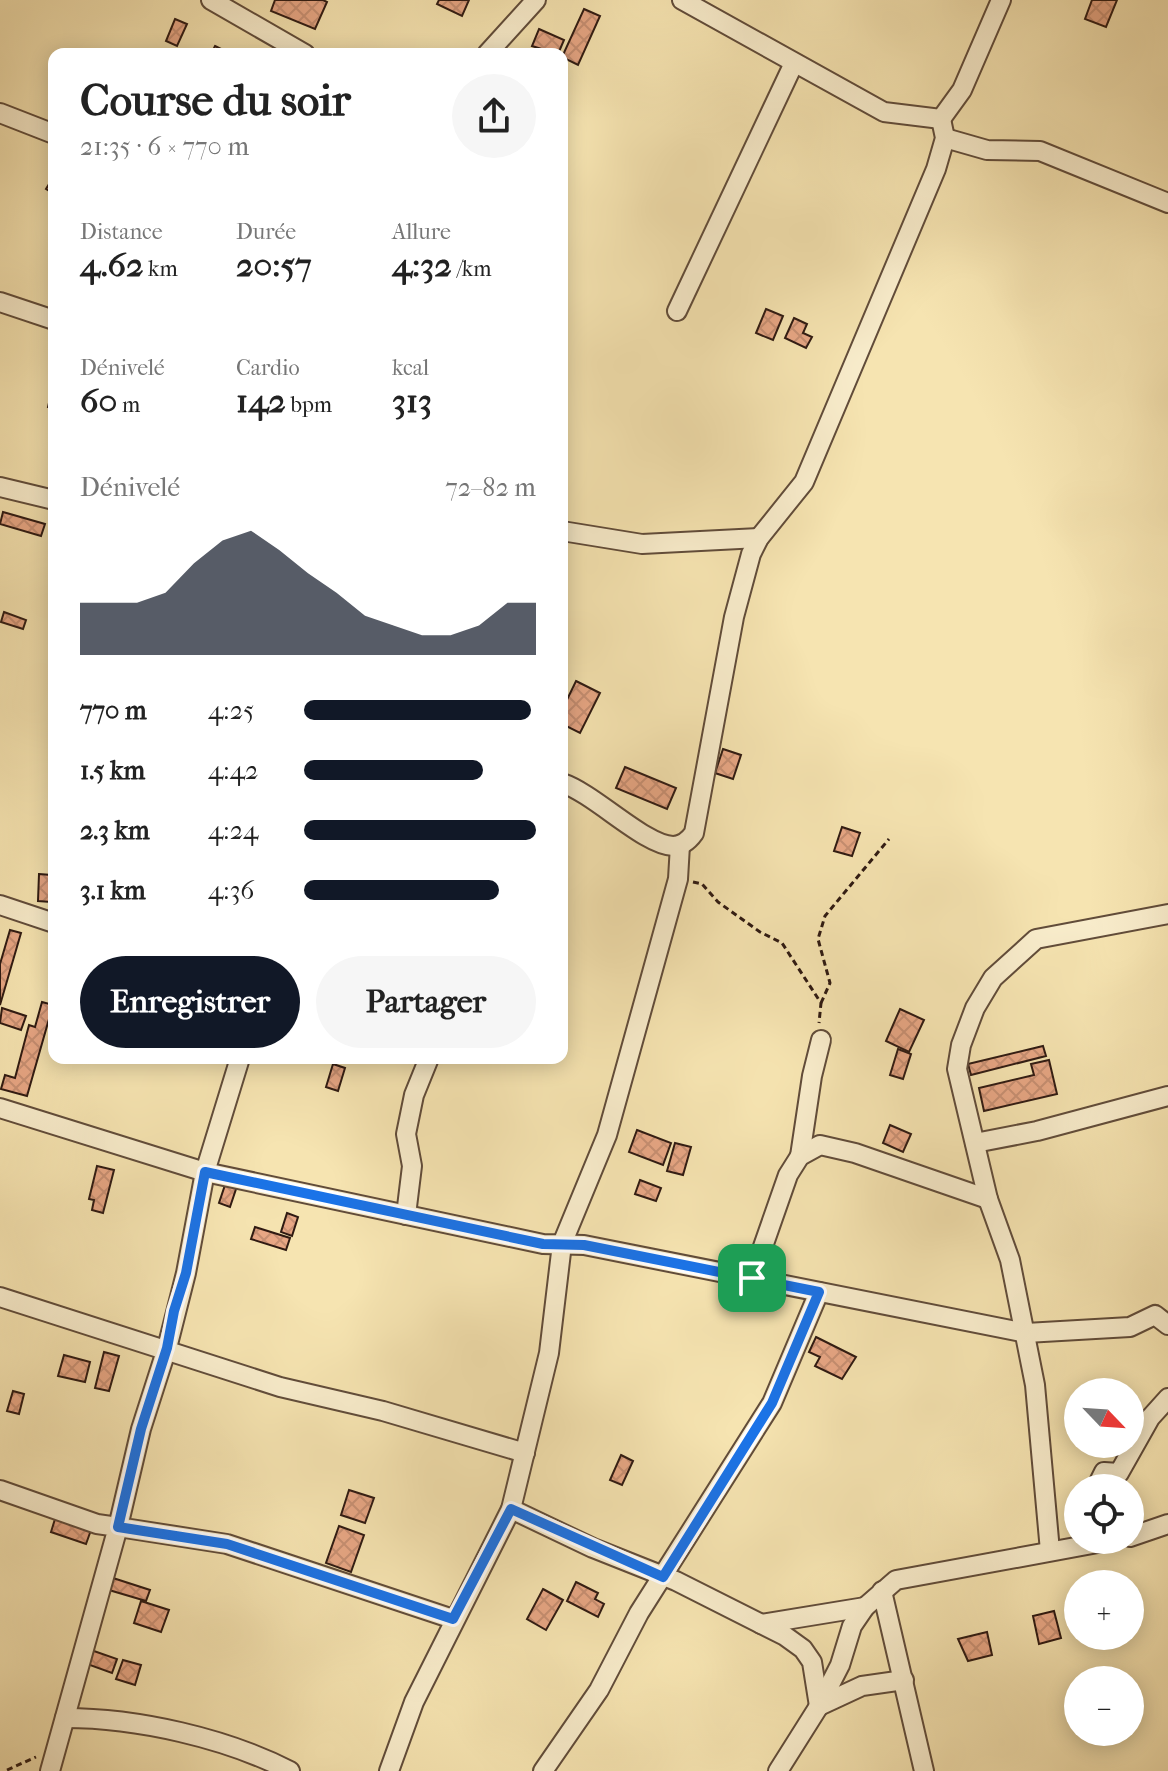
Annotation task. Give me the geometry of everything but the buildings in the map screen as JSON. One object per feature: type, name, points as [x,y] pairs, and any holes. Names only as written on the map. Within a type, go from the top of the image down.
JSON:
[{"type":"street","points":[[492,48],[536,0]]},
{"type":"street","points":[[682,0],[884,112],[941,119]]},
{"type":"street","points":[[568,786],[586,794],[653,839],[670,846],[680,845],[694,833],[734,617],[759,538],[804,482],[898,261],[945,138],[941,119],[962,90],[1001,0]]},
{"type":"street","points":[[222,2],[295,48]]},
{"type":"street","points":[[677,311],[794,63]]},
{"type":"street","points":[[0,113],[48,132]]},
{"type":"street","points":[[945,138],[987,150],[1040,151],[1168,203]]},
{"type":"street","points":[[0,302],[48,318]]},
{"type":"street","points":[[0,487],[48,499]]},
{"type":"street","points":[[568,532],[642,544],[759,538]]},
{"type":"street","points":[[389,1771],[414,1702],[453,1619],[511,1509],[549,1353],[562,1244],[607,1135],[678,879],[680,845]]},
{"type":"street","points":[[0,905],[48,921]]},
{"type":"street","points":[[1050,1551],[1035,1385],[1026,1333],[1010,1260],[988,1199],[957,1069],[961,1045],[975,1008],[993,978],[1036,939],[1168,914]]},
{"type":"street","points":[[752,1278],[788,1175],[800,1156],[821,1040]]},
{"type":"street","points":[[50,1771],[118,1527],[141,1429],[167,1348],[186,1273],[205,1172],[238,1064]]},
{"type":"street","points":[[406,1215],[412,1166],[406,1134],[414,1095],[427,1064]]},
{"type":"street","points":[[975,1143],[1037,1131],[1168,1096]]},
{"type":"street","points":[[0,1108],[205,1172],[543,1244],[584,1245],[1026,1333],[1130,1327],[1164,1315]]},
{"type":"street","points":[[800,1156],[820,1145],[834,1147],[988,1199]]},
{"type":"street","points":[[543,1771],[599,1690],[663,1577],[772,1403],[819,1292]]},
{"type":"street","points":[[0,1297],[104,1334],[167,1348],[280,1387],[383,1411],[525,1453]]},
{"type":"street","points":[[1103,1474],[1119,1473],[1150,1418],[1168,1398]]},
{"type":"street","points":[[0,1490],[97,1524],[227,1544],[453,1619]]},
{"type":"street","points":[[511,1509],[663,1577],[803,1649],[812,1662],[819,1706]]},
{"type":"street","points":[[1144,1532],[1168,1524]]},
{"type":"street","points":[[778,1771],[819,1706],[840,1665],[852,1626],[865,1607],[896,1580],[1064,1546]]},
{"type":"street","points":[[882,1591],[924,1771]]},
{"type":"street","points":[[758,1624],[865,1607]]},
{"type":"street","points":[[819,1706],[862,1686],[904,1680]]},
{"type":"street","points":[[65,1718],[107,1718],[242,1747],[290,1771]]},
{"type":"path","points":[[821,1040],[821,1003],[830,983],[818,939],[825,916],[889,839]]},
{"type":"path","points":[[678,879],[702,884],[718,902],[782,943],[821,1003]]},
{"type":"path","points":[[0,1767],[7,1771],[57,1746]]},
{"type":"route","points":[[205,1172],[543,1244],[584,1245],[752,1278],[819,1292],[772,1403],[663,1577],[511,1509],[453,1619],[227,1544],[118,1527],[141,1429],[167,1348],[186,1273],[205,1172]]}]
